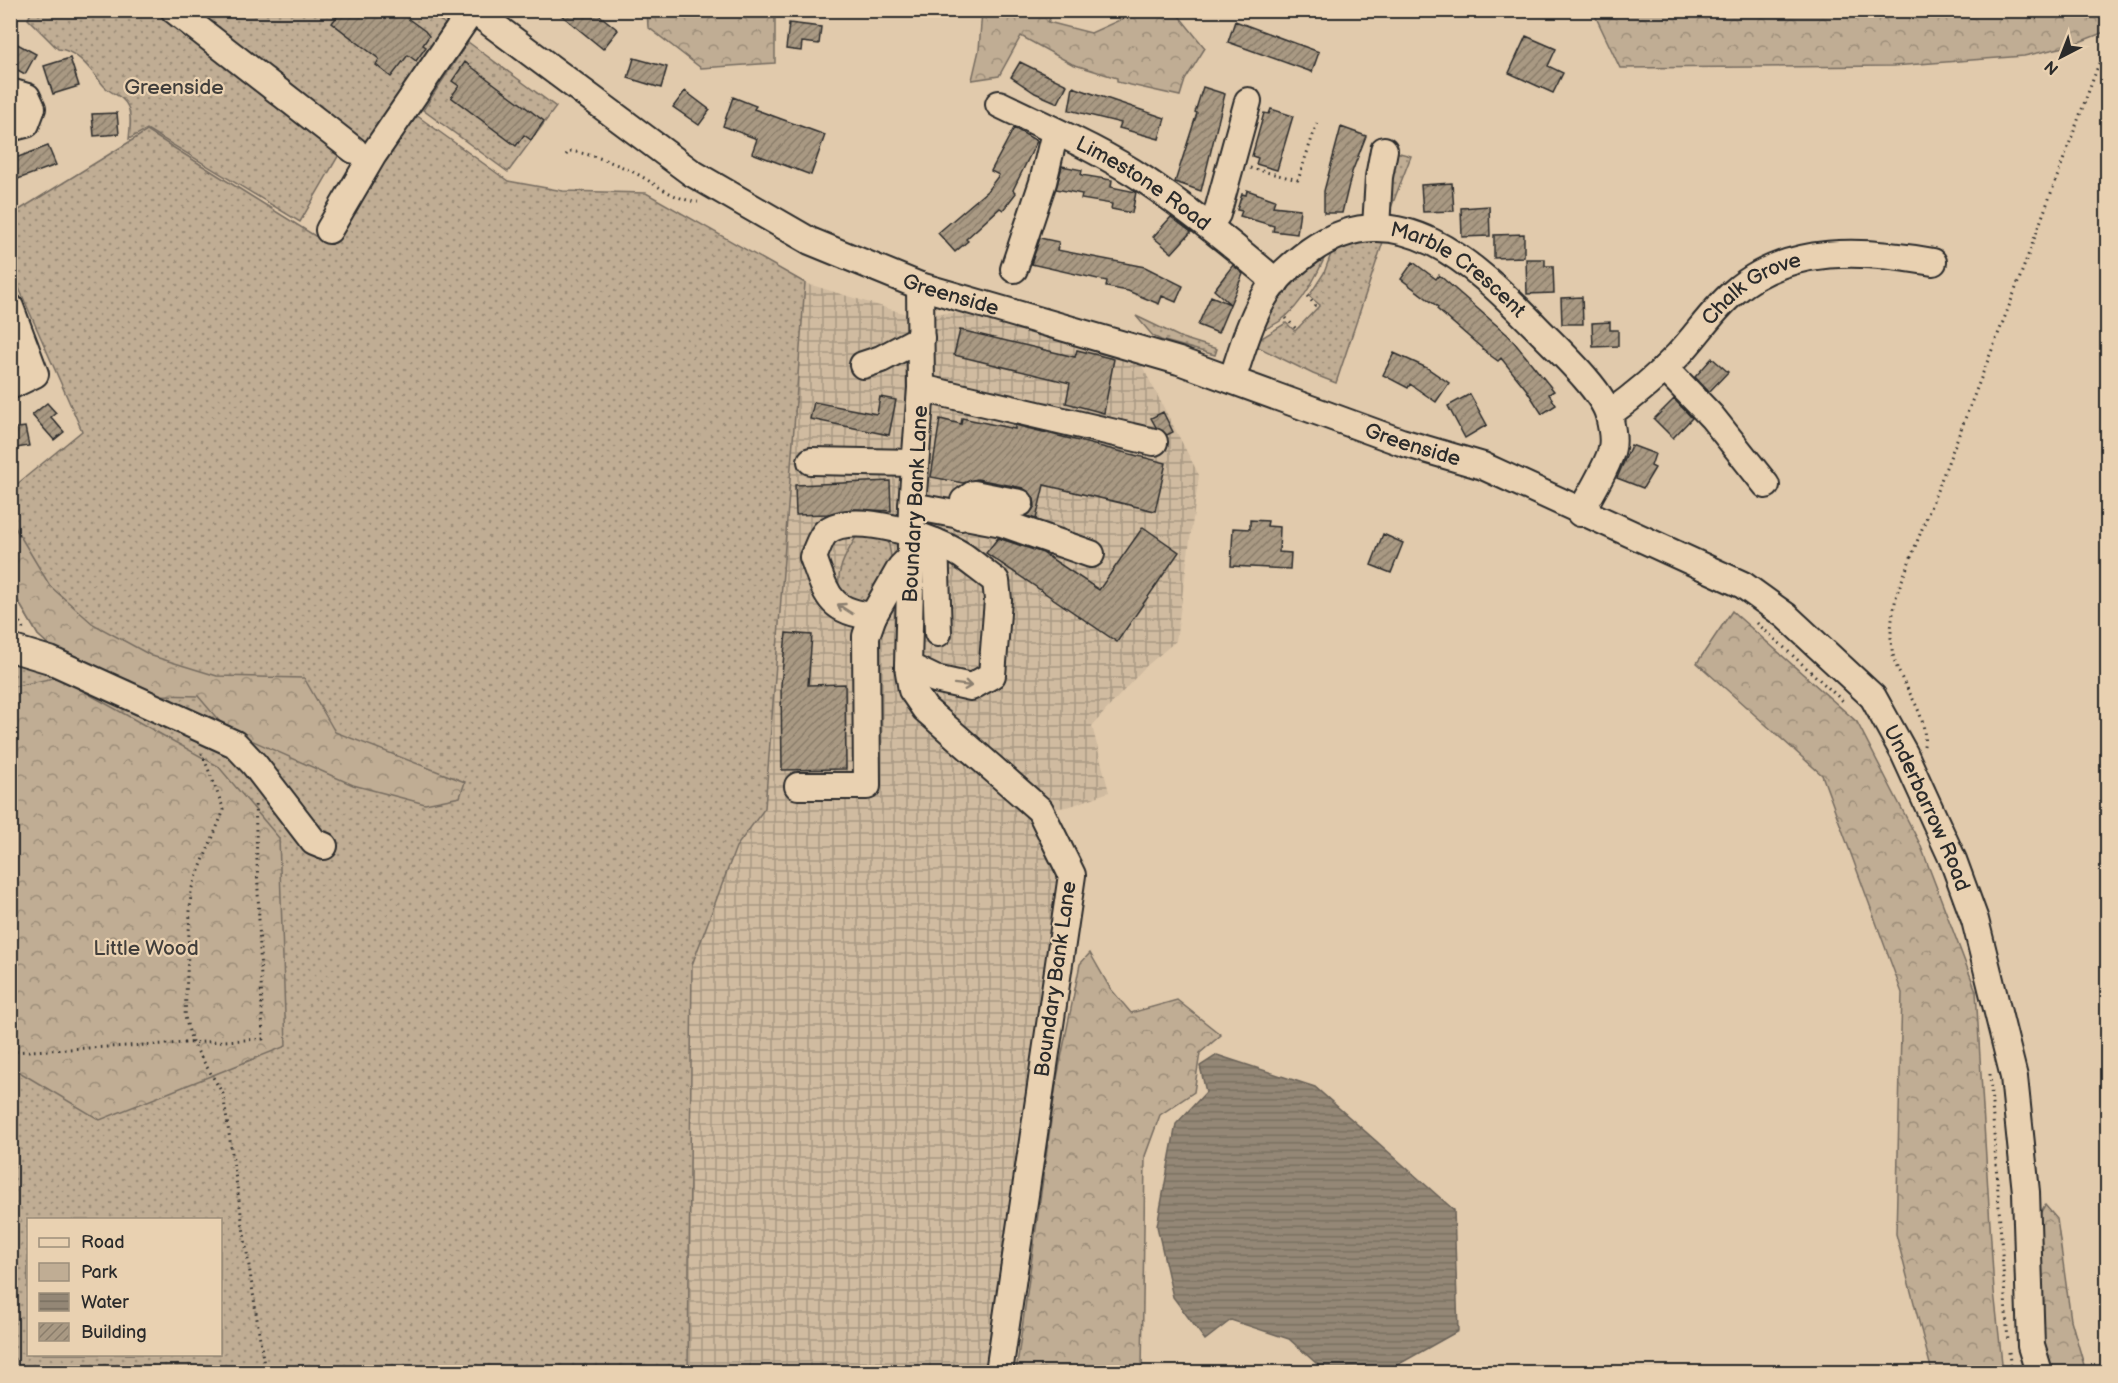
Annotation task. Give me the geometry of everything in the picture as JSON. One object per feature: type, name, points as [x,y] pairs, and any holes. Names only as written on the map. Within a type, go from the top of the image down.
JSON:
[{"type":"street","points":[[174,10],[354,150]]},
{"type":"street","points":[[328,230],[373,155],[473,10]]},
{"type":"street","name":"Greenside","points":[[473,10],[692,173],[810,241],[920,286],[1179,361],[1401,442],[1483,466]]},
{"type":"street","points":[[10,92],[27,97],[32,108],[26,124],[10,128]]},
{"type":"street","points":[[1209,226],[1217,214],[1248,101]]},
{"type":"street","name":"Limestone Road","points":[[999,104],[1144,179],[1209,226],[1276,282]]},
{"type":"street","points":[[1014,269],[1043,182],[1055,132]]},
{"type":"street","points":[[1376,227],[1379,177],[1384,150]]},
{"type":"street","name":"Marble Crescent","points":[[1232,380],[1263,299],[1276,282],[1302,257],[1324,242],[1347,232],[1376,227],[1424,237],[1448,250],[1509,300],[1585,378],[1609,414],[1612,448],[1580,513]]},
{"type":"street","name":"Chalk Grove","points":[[1609,414],[1639,393],[1665,368],[1733,293],[1772,268],[1806,258],[1847,253],[1886,254],[1933,262]]},
{"type":"street","name":"Boundary Bank Lane","points":[[920,286],[921,388],[912,506],[920,545],[908,666],[912,690],[924,709],[1040,810],[1072,875],[999,1372]]},
{"type":"street","points":[[10,307],[35,374],[10,386]]},
{"type":"street","points":[[863,365],[881,359],[921,338]]},
{"type":"street","points":[[1665,368],[1712,417],[1766,485]]},
{"type":"street","points":[[921,388],[1154,441]]},
{"type":"street","points":[[811,461],[915,463]]},
{"type":"street","name":"Underbarrow Road","points":[[1483,466],[1580,513],[1650,540],[1743,585],[1786,616],[1874,697],[1953,860],[1975,920],[2014,1077],[2026,1192],[2031,1346],[2039,1372]]},
{"type":"street","points":[[962,517],[964,501],[974,494],[1020,503]]},
{"type":"street","points":[[912,506],[1002,523],[1091,554]]},
{"type":"street","points":[[873,616],[849,614],[827,595],[813,557],[825,533],[848,522],[881,526],[920,545],[961,555],[996,581],[998,600],[992,675],[971,687],[935,680],[908,666]]},
{"type":"street","points":[[798,786],[867,786],[866,636],[873,616],[901,567],[920,545]]},
{"type":"street","points":[[920,545],[938,633]]},
{"type":"street","points":[[10,648],[44,658],[235,744],[254,764],[314,842],[324,846]]},
{"type":"path","points":[[1912,772],[1925,746],[1926,731],[1922,714],[1892,651],[1891,624],[1897,593],[2013,296],[2108,39]]},
{"type":"path","points":[[1254,169],[1298,180],[1318,120]]},
{"type":"path","points":[[566,155],[569,151],[585,153],[627,169],[681,200],[704,203]]},
{"type":"path","points":[[1307,296],[1317,307]]},
{"type":"path","points":[[1286,318],[1296,329]]},
{"type":"path","points":[[10,607],[44,658]]},
{"type":"path","points":[[1752,619],[1847,704]]},
{"type":"path","points":[[202,752],[224,810],[192,890],[185,1017],[192,1042],[223,1094],[265,1372]]},
{"type":"path","points":[[10,1052],[263,1039],[255,800]]},
{"type":"path","points":[[1989,1065],[2003,1295],[2011,1372]]},
{"type":"shaded area","points":[[805,283],[906,314],[960,313],[1141,364],[1199,475],[1176,641],[1144,668],[1092,726],[1109,792],[1071,806],[1032,813],[1064,879],[992,1372],[688,1372],[692,965],[736,847],[765,808]]},
{"type":"green space","points":[[2107,10],[2107,31],[2069,46],[2024,56],[1893,66],[1620,68],[1593,11]]},
{"type":"green space","name":"Greenside","points":[[27,11],[158,11],[340,153],[300,222],[147,129],[129,139],[130,119],[126,103],[104,86],[78,57],[58,49],[28,19],[30,15]]},
{"type":"green space","points":[[183,11],[428,11],[445,24],[363,152]]},
{"type":"green space","points":[[647,11],[775,11],[775,63],[701,68],[648,27]]},
{"type":"green space","points":[[982,11],[1054,11],[1048,22],[1091,33],[1133,14],[1134,11],[1175,11],[1205,48],[1185,80],[1180,96],[1117,82],[1117,78],[1072,64],[1021,36],[999,76],[972,80],[979,50]]},
{"type":"green space","points":[[468,42],[556,107],[508,172],[423,110]]},
{"type":"green space","points":[[416,115],[508,181],[563,191],[646,193],[805,283],[765,808],[736,847],[692,965],[688,1372],[11,1372],[10,659],[68,662],[38,635],[11,589],[11,489],[82,431],[11,270],[11,215],[147,131],[315,236],[333,236]]},
{"type":"green space","points":[[1392,151],[1411,156],[1389,213]]},
{"type":"green space","points":[[1384,239],[1336,383],[1252,344],[1286,323],[1295,331],[1320,305],[1309,296],[1324,273],[1331,254],[1344,245]]},
{"type":"green space","points":[[1325,257],[1307,291],[1291,312],[1270,327],[1258,330],[1289,279]]},
{"type":"green space","points":[[1136,316],[1182,338],[1217,349],[1215,355],[1161,340],[1153,336]]},
{"type":"green space","points":[[10,519],[50,586],[93,624],[152,656],[217,676],[304,678],[335,732],[465,782],[460,797],[425,804],[353,785],[226,729],[198,696],[159,695],[68,662],[38,635],[11,589]]},
{"type":"green space","points":[[868,533],[888,540],[892,561],[866,607],[839,593],[838,585],[842,564],[856,537]]},
{"type":"green space","points":[[1732,611],[1857,722],[1920,844],[1976,991],[1994,1291],[2003,1372],[1932,1372],[1896,1234],[1902,993],[1822,775],[1697,663]]},
{"type":"green space","name":"Little Wood","points":[[58,677],[218,766],[279,838],[286,1046],[100,1120],[11,1067],[11,687]]},
{"type":"green space","points":[[1090,953],[1110,988],[1131,1013],[1177,1000],[1221,1035],[1200,1053],[1194,1092],[1160,1115],[1145,1156],[1142,1372],[1016,1372],[1057,1078],[1080,964]]},
{"type":"green space","points":[[2045,1205],[2057,1219],[2071,1320],[2086,1372],[2049,1372],[2042,1348],[2039,1215]]},
{"type":"water","points":[[1217,1055],[1315,1087],[1454,1210],[1458,1331],[1385,1372],[1326,1372],[1289,1339],[1231,1320],[1205,1340],[1173,1297],[1157,1226],[1176,1124],[1206,1092],[1200,1066]]},
{"type":"building","points":[[342,10],[396,10],[425,31],[429,36],[423,45],[426,47],[416,61],[408,55],[391,77],[376,65],[379,59],[332,23]]},
{"type":"building","points":[[555,10],[593,10],[618,30],[603,49]]},
{"type":"building","points":[[1235,21],[1319,52],[1312,72],[1228,42]]},
{"type":"building","points":[[789,23],[821,27],[819,44],[802,42],[801,51],[786,49]]},
{"type":"building","points":[[1526,36],[1556,49],[1548,66],[1563,73],[1553,93],[1509,73]]},
{"type":"building","points":[[10,40],[36,54],[25,74],[10,66]]},
{"type":"building","points":[[70,58],[79,86],[53,94],[44,66]]},
{"type":"building","points":[[634,58],[667,67],[661,88],[628,78]]},
{"type":"building","points":[[465,62],[544,121],[531,140],[524,135],[516,146],[451,97],[459,86],[452,81]]},
{"type":"building","points":[[1020,62],[1067,85],[1058,103],[1035,93],[1011,77]]},
{"type":"building","points":[[1073,87],[1165,118],[1159,139],[1119,128],[1121,123],[1069,110]]},
{"type":"building","points":[[1203,87],[1225,94],[1201,191],[1175,182]]},
{"type":"building","points":[[685,91],[710,110],[699,125],[673,107]]},
{"type":"building","points":[[733,97],[756,106],[754,109],[825,135],[811,175],[752,153],[757,139],[723,126]]},
{"type":"building","points":[[1271,109],[1293,116],[1277,170],[1256,164],[1258,158],[1252,156],[1264,113],[1269,114]]},
{"type":"building","points":[[117,113],[119,134],[94,136],[92,114]]},
{"type":"building","points":[[1341,127],[1366,136],[1352,172],[1342,213],[1324,213],[1324,191]]},
{"type":"building","points":[[1014,128],[1037,141],[1013,190],[1016,193],[1003,210],[1000,208],[955,252],[938,233],[987,191],[999,175],[991,171]]},
{"type":"building","points":[[48,146],[56,165],[10,182],[10,160]]},
{"type":"building","points":[[1062,166],[1082,170],[1081,175],[1112,180],[1111,187],[1136,192],[1132,213],[1111,209],[1112,204],[1081,199],[1082,194],[1056,189]]},
{"type":"building","points":[[1452,183],[1454,211],[1423,212],[1421,185]]},
{"type":"building","points":[[1247,190],[1275,200],[1273,206],[1300,209],[1297,234],[1273,231],[1274,226],[1240,216],[1242,211],[1237,210],[1242,194],[1246,195]]},
{"type":"building","points":[[1489,206],[1490,236],[1462,237],[1461,208]]},
{"type":"building","points":[[1171,217],[1191,232],[1172,253],[1153,237]]},
{"type":"building","points":[[1524,234],[1524,257],[1494,258],[1494,235]]},
{"type":"building","points":[[1040,238],[1059,242],[1057,250],[1145,267],[1183,286],[1176,302],[1162,296],[1159,304],[1128,291],[1106,287],[1107,281],[1031,264]]},
{"type":"building","points":[[1526,259],[1545,259],[1545,266],[1553,266],[1554,293],[1527,294]]},
{"type":"building","points":[[1413,262],[1436,279],[1439,275],[1509,336],[1554,391],[1549,394],[1556,405],[1542,414],[1526,389],[1501,358],[1498,361],[1491,356],[1437,309],[1438,307],[1401,279]]},
{"type":"building","points":[[1233,265],[1243,274],[1218,333],[1198,325],[1211,296],[1230,304],[1214,290]]},
{"type":"building","points":[[1582,297],[1583,324],[1562,324],[1561,298]]},
{"type":"building","points":[[1610,322],[1610,330],[1618,330],[1618,346],[1593,347],[1592,323]]},
{"type":"building","points":[[960,330],[1075,357],[1077,350],[1114,359],[1104,413],[1066,403],[1070,383],[954,355]]},
{"type":"building","points":[[1394,353],[1427,368],[1449,383],[1436,402],[1410,384],[1408,388],[1383,375]]},
{"type":"building","points":[[1712,358],[1728,372],[1709,392],[1695,377]]},
{"type":"building","points":[[1470,394],[1487,425],[1465,438],[1448,406]]},
{"type":"building","points":[[880,397],[896,400],[889,435],[810,419],[814,402],[877,414]]},
{"type":"building","points":[[1674,399],[1692,418],[1673,438],[1654,419]]},
{"type":"building","points":[[47,403],[56,413],[51,417],[64,432],[54,440],[32,415]]},
{"type":"building","points":[[1163,412],[1173,432],[1167,435],[1156,427],[1151,418]]},
{"type":"building","points":[[962,418],[1015,429],[1015,425],[1166,463],[1155,511],[1044,485],[1036,519],[1027,516],[1035,506],[1034,499],[1023,488],[977,479],[963,483],[931,477],[940,419],[961,424]]},
{"type":"building","points":[[25,427],[29,446],[10,449],[10,429]]},
{"type":"building","points":[[1631,445],[1655,454],[1651,466],[1655,468],[1643,488],[1617,478]]},
{"type":"building","points":[[890,481],[891,511],[853,509],[828,514],[796,515],[795,485]]},
{"type":"building","points":[[1250,520],[1268,521],[1267,526],[1280,527],[1279,552],[1291,553],[1290,569],[1231,566],[1233,528],[1250,529]]},
{"type":"building","points":[[1143,527],[1179,552],[1117,642],[986,553],[998,538],[1043,553],[1099,590]]},
{"type":"building","points":[[1383,534],[1403,543],[1391,573],[1371,565]]},
{"type":"building","points":[[786,633],[812,635],[808,685],[845,684],[846,769],[782,770],[781,685]]}]
